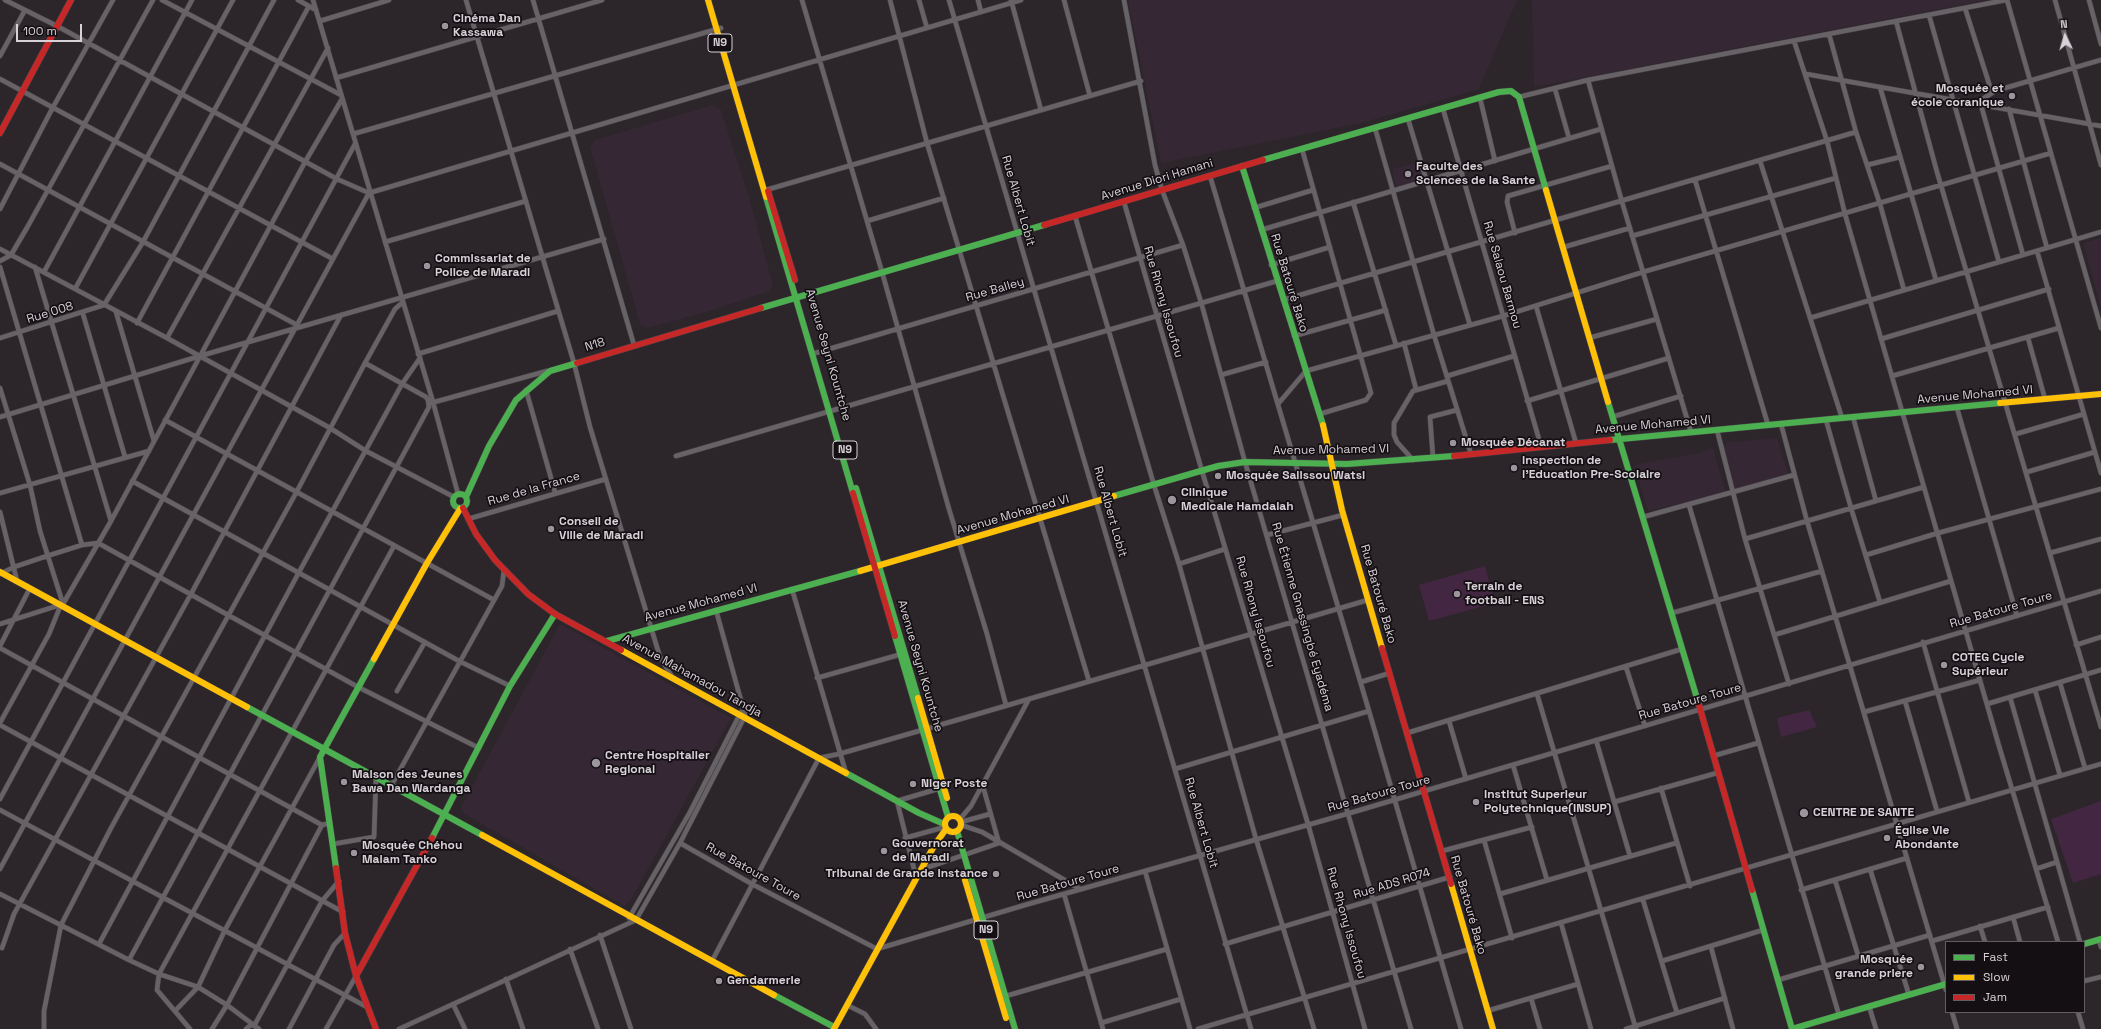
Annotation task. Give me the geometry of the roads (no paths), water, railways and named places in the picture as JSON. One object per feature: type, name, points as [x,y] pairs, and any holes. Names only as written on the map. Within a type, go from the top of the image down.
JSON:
[{"type":"main road","points":[[0,134],[71,0]]},
{"type":"main road","name":"N9","points":[[708,0],[735,84]]},
{"type":"main road","name":"N9","points":[[713,0],[718,29]]},
{"type":"main road","name":"Avenue Seyni Kountche","points":[[735,84],[950,816]]},
{"type":"main road","name":"Avenue Diori Hamani","points":[[797,297],[1124,202],[1242,166],[1480,98],[1506,91],[1511,91],[1519,97]]},
{"type":"main road","points":[[1519,97],[1533,149],[1564,247],[1612,417],[1672,613],[1792,1029],[1869,1006],[1945,986]]},
{"type":"main road","name":"Rue Batouré Bako","points":[[1242,166],[1282,300],[1320,414],[1330,464],[1343,515],[1450,877],[1491,1029]]},
{"type":"main road","name":"N18","points":[[320,757],[427,563],[461,509],[467,503],[466,496],[504,419],[526,390],[550,371],[797,297]]},
{"type":"main road","name":"Avenue Mohamed VI","points":[[607,641],[876,566],[1202,471],[1246,462],[1330,464],[1413,460],[1576,442],[2101,394]]},
{"type":"main road","points":[[456,496],[466,496]]},
{"type":"main road","name":"Avenue Mahamadou Tandja","points":[[456,496],[453,505],[461,509],[476,534],[504,570],[528,594],[555,614],[607,641],[672,679],[743,715],[955,832]]},
{"type":"main road","points":[[1,573],[194,678],[232,697],[262,716],[445,815],[631,919],[712,961],[834,1028],[950,816],[961,822],[955,832]]},
{"type":"main road","points":[[356,976],[445,815],[510,686],[555,614]]},
{"type":"main road","points":[[320,757],[339,881],[345,933],[356,976],[376,1029]]},
{"type":"main road","name":"N9","points":[[955,832],[1010,1029]]},
{"type":"main road","name":"N9","points":[[980,919],[1006,996],[1015,1029]]},
{"type":"main road","points":[[2085,944],[2100,939]]},
{"type":"street","points":[[5,0],[58,26],[212,112],[337,179],[370,193],[955,20],[1011,1],[1021,0]]},
{"type":"street","points":[[0,209],[52,109],[90,44],[113,0]]},
{"type":"street","points":[[0,261],[11,255],[49,190],[153,0]]},
{"type":"street","points":[[162,0],[310,78],[342,97]]},
{"type":"street","points":[[44,272],[192,0]]},
{"type":"street","points":[[75,289],[233,0]]},
{"type":"street","points":[[104,305],[143,242],[212,112],[274,0]]},
{"type":"street","points":[[298,0],[316,10]]},
{"type":"street","points":[[313,0],[419,356],[456,496]]},
{"type":"street","points":[[320,21],[390,0]]},
{"type":"street","points":[[466,0],[543,256],[574,363],[590,427],[660,657],[672,679]]},
{"type":"street","points":[[534,0],[634,345]]},
{"type":"street","points":[[336,78],[602,0]]},
{"type":"street","points":[[802,0],[818,60],[882,272],[897,330],[1006,705]]},
{"type":"street","points":[[890,0],[927,143],[1074,627],[1089,681]]},
{"type":"street","points":[[919,0],[927,28]]},
{"type":"street","name":"Rue Albert Lobit","points":[[949,0],[1251,1029]]},
{"type":"street","points":[[978,0],[981,12]]},
{"type":"street","points":[[1064,0],[1090,96]]},
{"type":"street","name":"Rue Étienne Gnassingbé Eyadéma","points":[[1124,0],[1155,165],[1162,190],[1183,245],[1201,302],[1267,535],[1350,813],[1411,1029]]},
{"type":"street","points":[[1519,97],[1588,80],[2006,0],[2101,328]]},
{"type":"street","points":[[2055,0],[2072,68],[2090,124],[2101,165]]},
{"type":"street","points":[[2089,0],[2101,44]]},
{"type":"street","points":[[1011,1],[1041,110]]},
{"type":"street","points":[[137,323],[309,6]]},
{"type":"street","points":[[1965,8],[1992,93]]},
{"type":"street","points":[[0,56],[26,10]]},
{"type":"street","points":[[1929,15],[1999,262]]},
{"type":"street","points":[[1896,21],[1941,186],[1989,349],[2016,434],[2063,602],[2101,727]]},
{"type":"street","points":[[353,134],[718,29]]},
{"type":"street","points":[[1830,34],[1856,132],[1880,204],[1904,290]]},
{"type":"street","points":[[1794,41],[1827,141],[1845,214],[1881,339],[2058,941]]},
{"type":"street","points":[[167,338],[328,48]]},
{"type":"street","points":[[1975,104],[1992,93],[2101,60]]},
{"type":"street","points":[[1806,74],[2040,114],[2101,126]]},
{"type":"street","points":[[0,79],[52,109],[85,125],[239,208],[302,244],[333,259]]},
{"type":"street","points":[[1588,80],[1622,202],[1691,432]]},
{"type":"street","points":[[765,190],[850,164],[987,127],[1140,81]]},
{"type":"street","points":[[1880,87],[1910,195],[1936,280]]},
{"type":"street","points":[[1555,89],[1569,138]]},
{"type":"street","points":[[342,97],[305,162],[111,521],[61,606],[49,634],[0,724],[343,912]]},
{"type":"street","points":[[1480,98],[1495,161]]},
{"type":"street","points":[[1981,105],[2023,255]]},
{"type":"street","name":"Rue Salaou Barmou","points":[[1443,109],[1483,242],[1514,356],[1541,446]]},
{"type":"street","points":[[2009,109],[2022,162],[2047,248]]},
{"type":"street","points":[[1408,119],[1449,251],[1470,325]]},
{"type":"street","points":[[1374,128],[1447,379],[1471,454]]},
{"type":"street","points":[[1261,230],[1601,129]]},
{"type":"street","points":[[1282,300],[1374,272],[1622,202],[1856,132]]},
{"type":"street","points":[[0,799],[232,375],[248,342],[355,144]]},
{"type":"street","points":[[1302,149],[1312,190],[1330,247],[1371,393],[1366,400],[1320,414]]},
{"type":"street","points":[[1278,404],[1306,371],[1361,354],[1503,316],[1643,272],[2051,153]]},
{"type":"street","points":[[1867,165],[1900,157]]},
{"type":"street","points":[[1760,161],[1842,418]]},
{"type":"street","points":[[0,164],[203,274],[296,327]]},
{"type":"street","points":[[1515,233],[1507,202],[1508,196],[1612,166]]},
{"type":"street","points":[[1210,176],[1361,682],[1461,1029]]},
{"type":"street","points":[[1632,236],[1836,178]]},
{"type":"street","points":[[1695,180],[1768,425]]},
{"type":"street","points":[[1254,208],[1312,190]]},
{"type":"street","points":[[0,869],[370,193]]},
{"type":"street","points":[[867,221],[944,198]]},
{"type":"street","points":[[385,242],[526,201]]},
{"type":"street","name":"Rue Rhony Issoufou","points":[[1124,202],[1156,316],[1308,824],[1365,1029]]},
{"type":"street","points":[[1353,202],[1396,345]]},
{"type":"street","points":[[1076,216],[1108,330],[1179,564],[1256,839],[1314,1029]]},
{"type":"street","points":[[1564,247],[1630,228]]},
{"type":"street","points":[[1810,318],[2101,232]]},
{"type":"street","points":[[0,417],[296,327],[402,300],[543,256],[604,239]]},
{"type":"street","name":"Rue Balley","points":[[814,353],[897,330],[1183,245]]},
{"type":"street","points":[[1272,265],[1330,247]]},
{"type":"street","points":[[0,249],[293,407],[366,451],[456,496]]},
{"type":"street","points":[[2038,250],[2101,473]]},
{"type":"street","points":[[0,267],[82,545]]},
{"type":"street","points":[[35,267],[72,396],[111,521]]},
{"type":"street","points":[[676,456],[1277,281]]},
{"type":"street","points":[[1881,339],[2049,289]]},
{"type":"street","points":[[44,1029],[44,1011],[61,925],[228,614],[296,493],[365,363],[395,309],[402,300]]},
{"type":"street","name":"Rue 008","points":[[0,338],[83,314],[104,305]]},
{"type":"street","points":[[1536,306],[1576,442]]},
{"type":"street","points":[[1294,336],[1386,310]]},
{"type":"street","points":[[99,944],[298,574],[402,384],[419,356],[558,311]]},
{"type":"street","points":[[116,312],[154,441]]},
{"type":"street","points":[[83,314],[124,457]]},
{"type":"street","points":[[2,948],[10,923],[293,407],[341,315]]},
{"type":"street","points":[[1589,338],[1657,319]]},
{"type":"street","points":[[1892,376],[2060,328]]},
{"type":"street","points":[[2028,338],[2045,399]]},
{"type":"street","points":[[1404,343],[1416,389]]},
{"type":"street","points":[[1413,460],[1397,442],[1394,435],[1394,423],[1409,396],[1416,389],[1514,356]]},
{"type":"street","points":[[1527,401],[1669,358]]},
{"type":"street","points":[[1222,375],[1266,362]]},
{"type":"street","points":[[365,363],[426,397],[431,403]]},
{"type":"street","points":[[431,403],[550,371]]},
{"type":"street","points":[[0,388],[30,485],[61,606]]},
{"type":"street","points":[[526,390],[555,492]]},
{"type":"street","points":[[1612,417],[1680,396]]},
{"type":"street","points":[[129,960],[431,403]]},
{"type":"street","points":[[1957,408],[2017,616]]},
{"type":"street","points":[[1433,458],[1430,417],[1457,410]]},
{"type":"street","points":[[2016,434],[2084,414]]},
{"type":"street","points":[[1853,417],[1876,501]]},
{"type":"street","points":[[165,420],[257,472],[494,600]]},
{"type":"street","points":[[1826,420],[1880,602]]},
{"type":"street","points":[[1781,424],[1807,521],[1896,824],[1945,983]]},
{"type":"street","points":[[1717,430],[1745,539],[1789,684]]},
{"type":"street","points":[[0,494],[93,465],[149,451]]},
{"type":"street","points":[[2027,472],[2095,452]]},
{"type":"street","points":[[1643,517],[1794,475]]},
{"type":"street","name":"Rue de la France","points":[[468,519],[555,492],[606,479]]},
{"type":"street","points":[[132,481],[263,553],[298,574],[459,661],[510,686]]},
{"type":"street","points":[[1745,539],[1924,487]]},
{"type":"street","points":[[1866,555],[1938,533],[2101,489]]},
{"type":"street","points":[[1688,505],[1839,1015]]},
{"type":"street","points":[[0,512],[17,581]]},
{"type":"street","points":[[1267,535],[1343,515]]},
{"type":"street","points":[[2050,552],[2101,539]]},
{"type":"street","points":[[1,573],[14,567],[82,545],[98,543],[358,687],[426,723],[479,748]]},
{"type":"street","points":[[190,1029],[157,990],[159,974],[394,546]]},
{"type":"street","points":[[1179,564],[1226,549]]},
{"type":"street","points":[[391,786],[459,661],[502,586],[504,570]]},
{"type":"street","points":[[1672,613],[1822,571]]},
{"type":"street","points":[[1774,635],[1951,580]]},
{"type":"street","points":[[30,588],[0,647],[322,825],[330,823]]},
{"type":"street","points":[[792,589],[839,754],[846,773]]},
{"type":"street","name":"Rue Batoure Toure","points":[[680,843],[752,884],[877,949],[1080,889],[1350,813],[1789,684],[1923,642],[1966,631],[2101,591]]},
{"type":"street","points":[[712,961],[819,758],[839,754],[924,730],[1202,647],[1368,600]]},
{"type":"street","points":[[0,624],[61,606]]},
{"type":"street","points":[[400,1029],[631,919],[680,843],[725,759],[743,715],[716,610]]},
{"type":"street","points":[[2076,645],[2101,638]]},
{"type":"street","points":[[397,691],[425,642]]},
{"type":"street","points":[[1923,642],[1969,802]]},
{"type":"street","points":[[1407,733],[1682,649]]},
{"type":"street","points":[[817,678],[902,654]]},
{"type":"street","points":[[1626,667],[1645,726]]},
{"type":"street","points":[[1987,704],[2101,670]]},
{"type":"street","points":[[1361,682],[1390,673]]},
{"type":"street","points":[[1864,712],[1980,680]]},
{"type":"street","points":[[2060,683],[2085,768]]},
{"type":"street","points":[[2035,690],[2060,776]]},
{"type":"street","points":[[1537,694],[1636,1028]]},
{"type":"street","points":[[2010,697],[2080,941]]},
{"type":"street","points":[[961,822],[1029,699]]},
{"type":"street","points":[[1905,701],[1937,811]]},
{"type":"street","points":[[1175,769],[1369,711]]},
{"type":"street","points":[[631,919],[743,715]]},
{"type":"street","points":[[1449,721],[1466,779]]},
{"type":"street","points":[[1596,740],[1630,856]]},
{"type":"street","points":[[1713,756],[1758,743]]},
{"type":"street","points":[[720,756],[725,759]]},
{"type":"street","points":[[175,1012],[198,987],[225,930],[320,757]]},
{"type":"street","points":[[1198,1029],[1304,997],[1643,900],[1937,811],[2101,764]]},
{"type":"street","points":[[1513,765],[1547,880]]},
{"type":"street","points":[[1614,802],[1717,773]]},
{"type":"street","points":[[333,844],[374,838],[376,778]]},
{"type":"street","points":[[982,783],[999,843]]},
{"type":"street","points":[[916,877],[896,800],[941,788]]},
{"type":"street","points":[[1661,788],[1676,843],[1690,886]]},
{"type":"street","points":[[0,810],[162,898],[225,930],[367,1008]]},
{"type":"street","points":[[961,822],[990,814]]},
{"type":"street","points":[[961,822],[982,832],[1080,889]]},
{"type":"street","points":[[212,1029],[227,1005],[322,825]]},
{"type":"street","points":[[905,838],[945,827]]},
{"type":"street","points":[[1442,851],[1532,827]]},
{"type":"street","points":[[1484,840],[1512,938]]},
{"type":"street","points":[[920,870],[999,843]]},
{"type":"street","points":[[1500,894],[1676,843]]},
{"type":"street","points":[[1801,890],[1907,858]]},
{"type":"street","points":[[2036,869],[2057,862]]},
{"type":"street","points":[[1870,869],[1909,995]]},
{"type":"street","points":[[1145,871],[1190,1029]]},
{"type":"street","name":"Rue ADS R074","points":[[1225,944],[1450,877]]},
{"type":"street","points":[[1835,880],[1858,955]]},
{"type":"street","points":[[246,1029],[253,1025],[322,900],[339,881]]},
{"type":"street","points":[[0,894],[129,960],[159,974],[198,987],[227,1005],[259,1029]]},
{"type":"street","points":[[1064,894],[1103,1029]]},
{"type":"street","points":[[1643,900],[1677,1013]]},
{"type":"street","points":[[1932,941],[2048,907]]},
{"type":"street","points":[[2013,917],[2020,941]]},
{"type":"street","points":[[1561,923],[1592,1029]]},
{"type":"street","points":[[1980,926],[1985,941]]},
{"type":"street","points":[[1662,961],[1763,930]]},
{"type":"street","points":[[289,1029],[334,945],[345,933]]},
{"type":"street","points":[[600,935],[631,1029]]},
{"type":"street","points":[[1778,980],[1858,955],[1930,935]]},
{"type":"street","points":[[2100,939],[2101,946]]},
{"type":"street","points":[[1711,946],[1733,1029]]},
{"type":"street","points":[[570,949],[598,1029]]},
{"type":"street","points":[[1006,996],[1167,949]]},
{"type":"street","points":[[326,1029],[356,976]]},
{"type":"street","points":[[2085,982],[2101,976]]},
{"type":"street","points":[[506,979],[523,1029]]},
{"type":"street","points":[[1487,1011],[1578,984]]},
{"type":"street","points":[[1531,998],[1540,1029]]},
{"type":"street","points":[[1626,1029],[1636,1028],[1725,998]]},
{"type":"street","points":[[1101,1023],[1181,999]]},
{"type":"street","points":[[453,1004],[465,1029]]},
{"type":"street","points":[[846,1005],[865,1014],[876,1029]]},
{"type":"street","points":[[1869,1006],[1876,1029]]},
{"type":"street","points":[[1952,1013],[1957,1029]]},
{"type":"street","points":[[2078,1013],[2083,1029]]},
{"type":"place","name":"Cinéma Dan Kassawa","points":[[445,26]]},
{"type":"place","name":"Mosquée et école coranique","points":[[2012,96]]},
{"type":"place","name":"Faculte des Sciences de la Sante","points":[[1408,174]]},
{"type":"place","name":"Commissariat de Police de Maradi","points":[[427,266]]},
{"type":"place","name":"Mosquée Décanat","points":[[1453,443]]},
{"type":"place","name":"Inspection de l'Education Pre-Scolaire","points":[[1514,468]]},
{"type":"place","name":"Mosquée Salissou Watsi","points":[[1218,476]]},
{"type":"place","name":"Clinique Medicale Hamdalah","points":[[1172,500]]},
{"type":"place","name":"Conseil de Ville de Maradi","points":[[551,529]]},
{"type":"place","name":"Terrain de football - ENS","points":[[1457,594]]},
{"type":"place","name":"COTEG Cycle Supérieur","points":[[1944,665]]},
{"type":"place","name":"Centre Hospitalier Regional","points":[[596,763]]},
{"type":"place","name":"Maison des Jeunes Bawa Dan Wardanga","points":[[344,782]]},
{"type":"place","name":"Niger Poste","points":[[913,784]]},
{"type":"place","name":"Institut Superieur Polytechnique(INSUP)","points":[[1476,802]]},
{"type":"place","name":"CENTRE DE SANTE","points":[[1804,813]]},
{"type":"place","name":"Église Vie Abondante","points":[[1887,838]]},
{"type":"place","name":"Gouvernorat de Maradi","points":[[884,851]]},
{"type":"place","name":"Mosquée Chéhou Malam Tanko","points":[[354,853]]},
{"type":"place","name":"Tribunal de Grande Instance","points":[[996,874]]},
{"type":"place","name":"Mosquée grande priere","points":[[1921,967]]},
{"type":"place","name":"Gendarmerie","points":[[719,981]]}]
